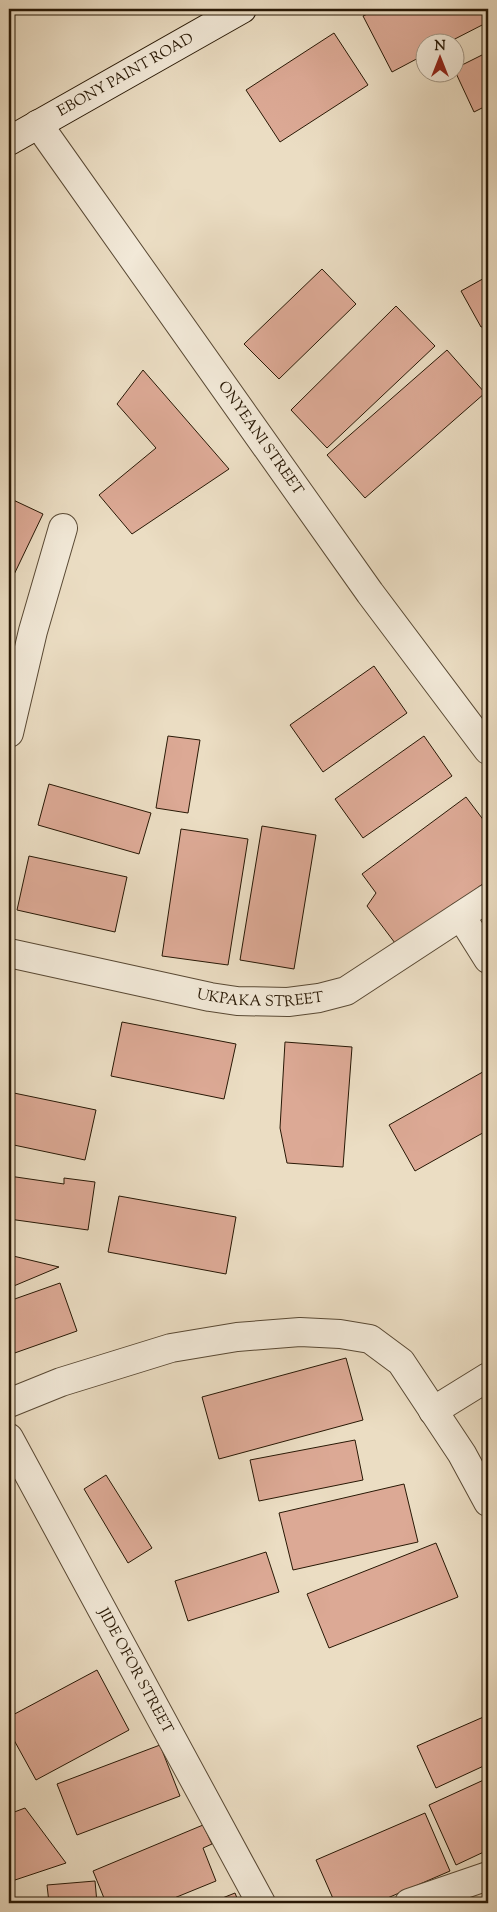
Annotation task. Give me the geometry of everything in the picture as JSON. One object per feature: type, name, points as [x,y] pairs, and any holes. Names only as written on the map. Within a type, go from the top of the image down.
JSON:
[{"type":"street","name":"EBONY PAINT ROAD","points":[[9,141],[242,9]]},
{"type":"street","name":"ONYEANI STREET","points":[[38,124],[370,593],[488,750]]},
{"type":"street","points":[[9,733],[33,631],[62,528]]},
{"type":"street","name":"UKPAKA STREET","points":[[9,953],[210,997],[237,1001],[288,1002],[319,998],[346,991],[488,898]]},
{"type":"street","points":[[460,916],[488,959]]},
{"type":"street","points":[[9,1403],[61,1382],[171,1348],[237,1337],[300,1332],[340,1334],[370,1339],[400,1362],[462,1454],[488,1502]]},
{"type":"street","points":[[433,1411],[488,1376]]},
{"type":"street","name":"JIDE OFOR STREET","points":[[9,1438],[261,1903]]},
{"type":"street","points":[[408,1903],[488,1876]]},
{"type":"building","points":[[378,9],[488,9],[488,22],[464,34],[464,32],[414,32],[414,60],[392,72],[363,16]]},
{"type":"building","points":[[334,33],[368,85],[280,142],[246,90]]},
{"type":"building","points":[[488,52],[488,105],[474,112],[460,82],[464,82],[464,64]]},
{"type":"building","points":[[322,269],[356,304],[279,379],[244,344]]},
{"type":"building","points":[[488,276],[488,326],[481,327],[461,291]]},
{"type":"building","points":[[396,306],[435,346],[327,448],[291,410]]},
{"type":"building","points":[[447,350],[485,393],[365,498],[327,455]]},
{"type":"building","points":[[143,370],[229,469],[132,534],[99,495],[156,448],[117,404]]},
{"type":"building","points":[[9,498],[43,514],[9,585]]},
{"type":"building","points":[[374,666],[407,713],[323,772],[290,725]]},
{"type":"building","points":[[168,736],[200,740],[188,813],[156,808]]},
{"type":"building","points":[[424,736],[452,776],[363,838],[335,799]]},
{"type":"building","points":[[49,784],[151,813],[139,854],[38,825]]},
{"type":"building","points":[[466,797],[488,826],[488,880],[398,947],[367,906],[376,893],[362,874]]},
{"type":"building","points":[[262,826],[316,835],[294,969],[240,960]]},
{"type":"building","points":[[181,829],[248,839],[228,965],[162,956]]},
{"type":"building","points":[[29,856],[127,877],[115,932],[17,910]]},
{"type":"building","points":[[122,1022],[236,1044],[224,1099],[111,1076]]},
{"type":"building","points":[[285,1042],[352,1047],[343,1167],[287,1163],[280,1128]]},
{"type":"building","points":[[488,1069],[488,1130],[415,1171],[389,1125]]},
{"type":"building","points":[[9,1092],[96,1110],[85,1160],[9,1144]]},
{"type":"building","points":[[9,1176],[64,1184],[64,1178],[95,1182],[88,1230],[9,1219]]},
{"type":"building","points":[[119,1196],[236,1217],[226,1274],[108,1252]]},
{"type":"building","points":[[9,1255],[59,1267],[9,1288]]},
{"type":"building","points":[[60,1283],[77,1331],[9,1355],[9,1301]]},
{"type":"building","points":[[346,1358],[363,1420],[219,1459],[202,1397]]},
{"type":"building","points":[[355,1440],[363,1480],[259,1501],[250,1460]]},
{"type":"building","points":[[106,1475],[152,1548],[128,1563],[84,1489]]},
{"type":"building","points":[[404,1484],[418,1542],[293,1570],[279,1513]]},
{"type":"building","points":[[436,1543],[458,1597],[329,1648],[307,1594]]},
{"type":"building","points":[[266,1552],[279,1592],[188,1621],[175,1581]]},
{"type":"building","points":[[97,1670],[129,1730],[36,1780],[9,1731],[9,1717]]},
{"type":"building","points":[[488,1715],[488,1764],[436,1788],[417,1746]]},
{"type":"building","points":[[160,1745],[180,1796],[77,1835],[57,1784]]},
{"type":"building","points":[[488,1778],[488,1850],[456,1865],[429,1805]]},
{"type":"building","points":[[25,1808],[66,1863],[9,1882],[9,1814]]},
{"type":"building","points":[[425,1813],[450,1871],[376,1903],[335,1903],[316,1860]]},
{"type":"building","points":[[203,1825],[212,1844],[203,1848],[216,1881],[162,1903],[106,1903],[93,1871]]},
{"type":"building","points":[[95,1881],[97,1903],[49,1903],[47,1885]]},
{"type":"building","points":[[235,1893],[239,1903],[210,1903]]}]
